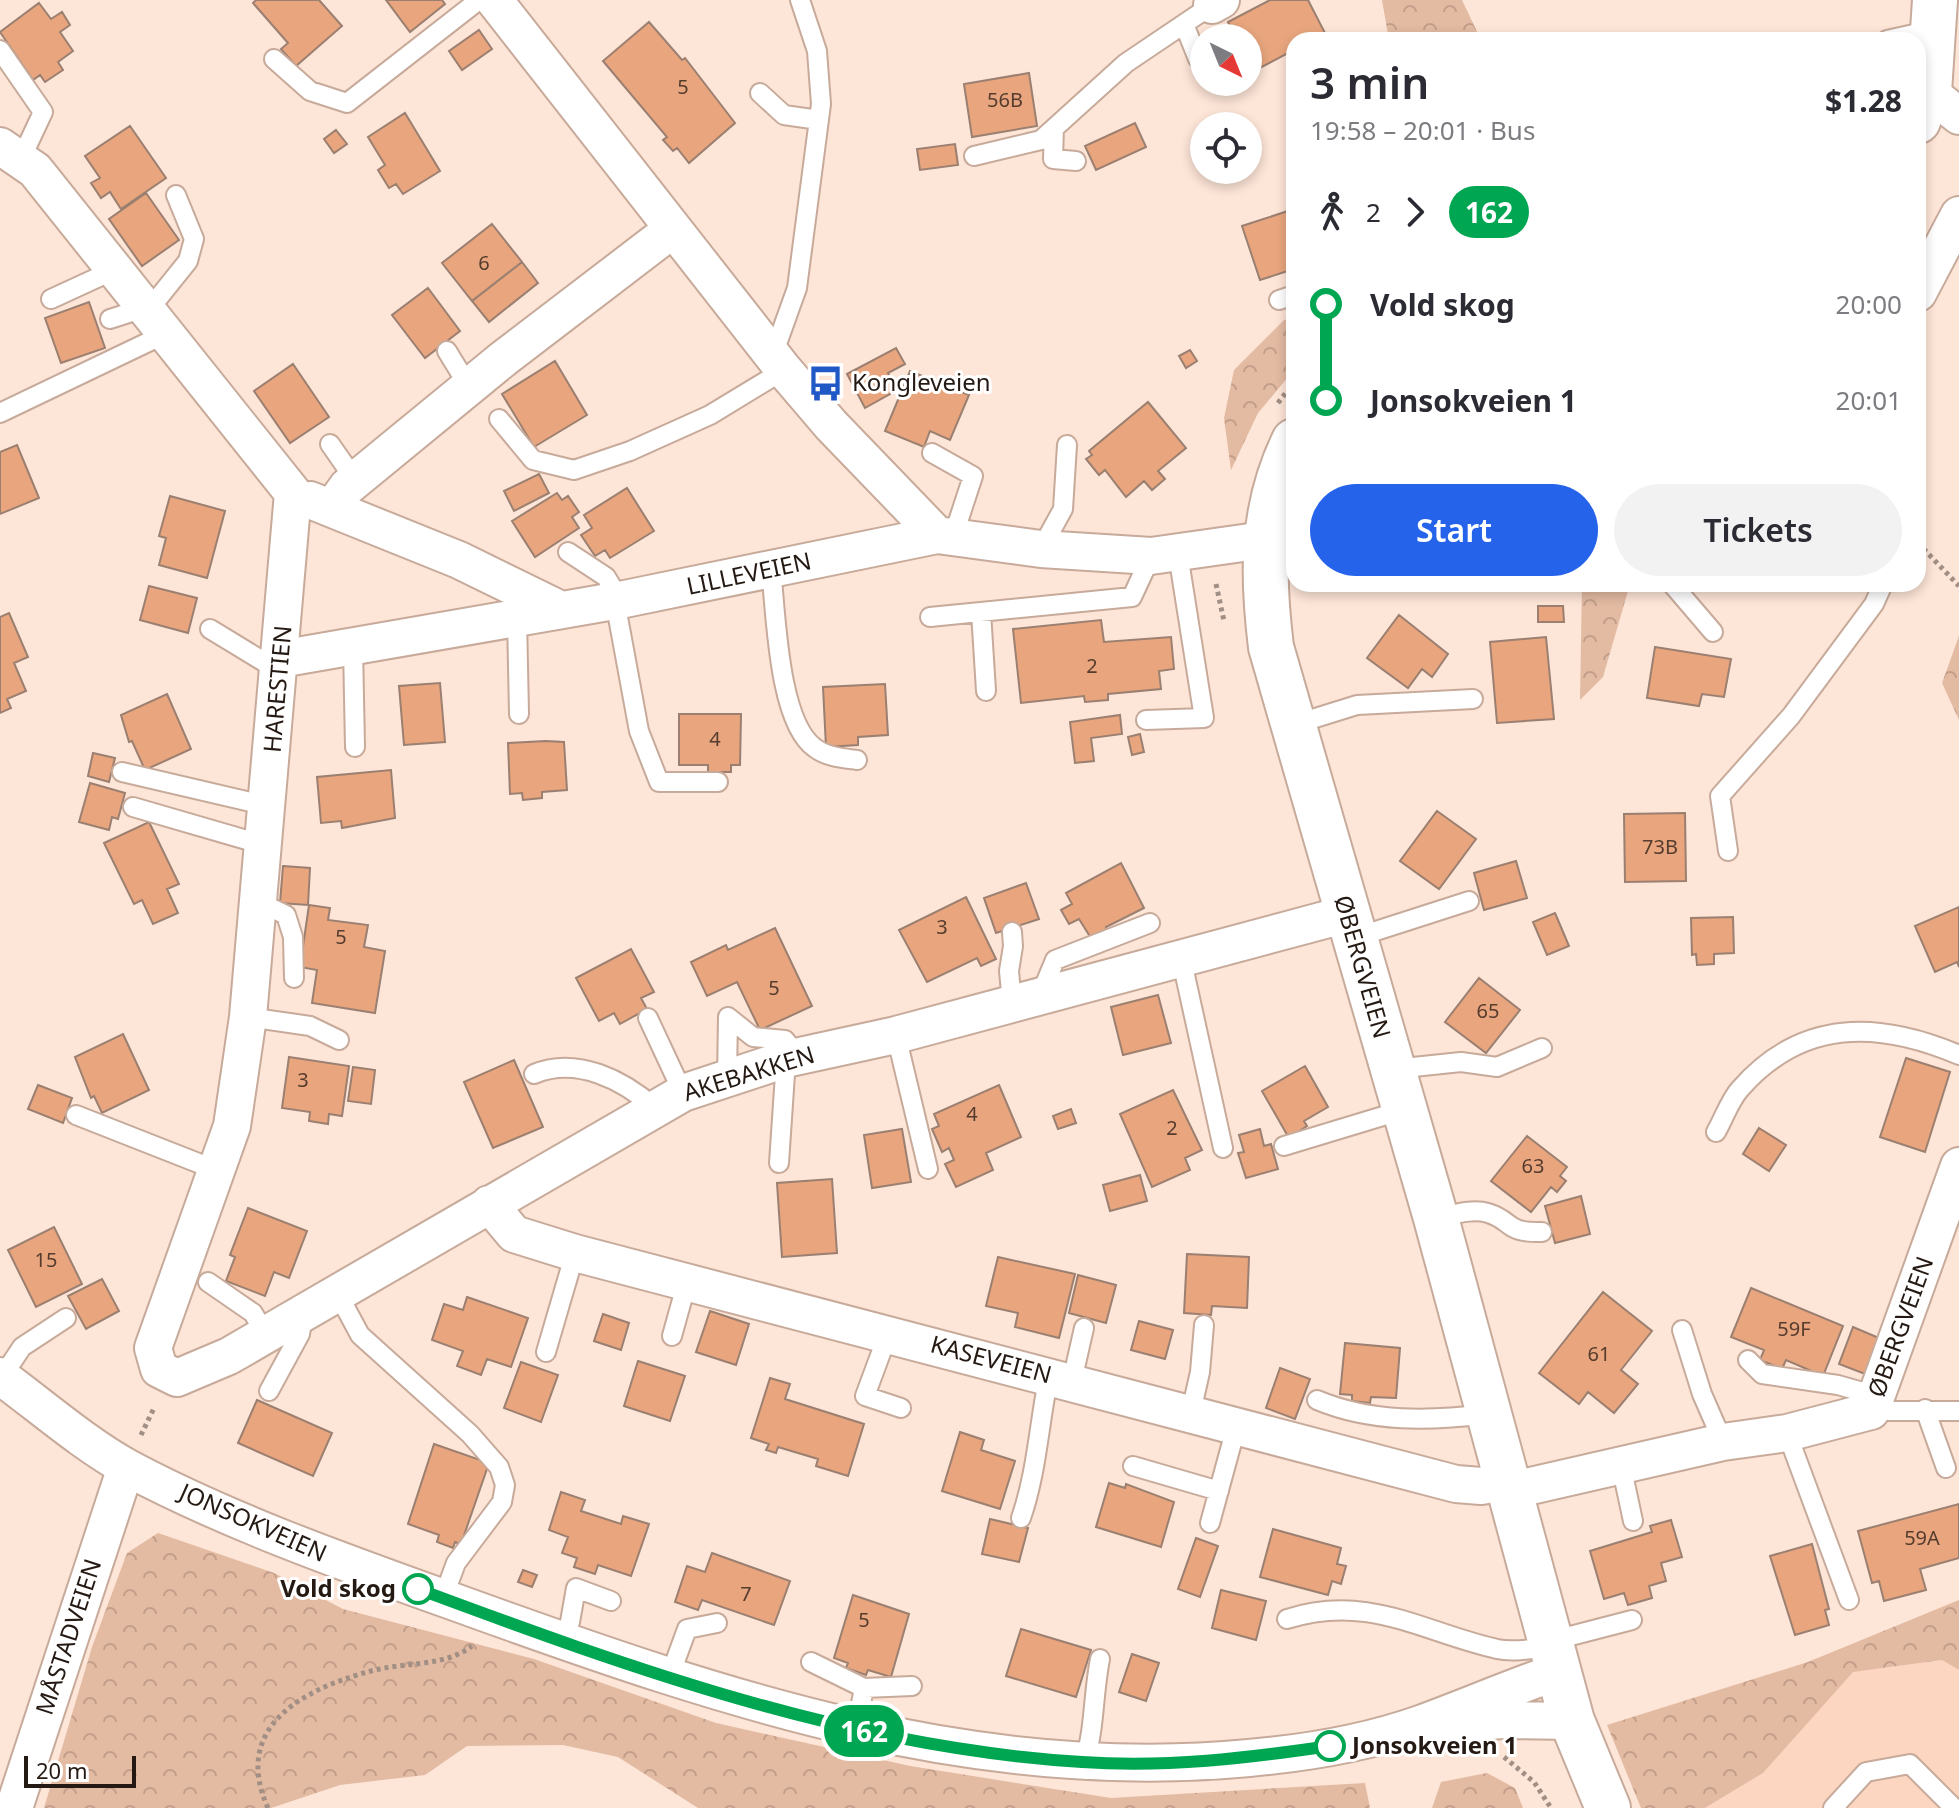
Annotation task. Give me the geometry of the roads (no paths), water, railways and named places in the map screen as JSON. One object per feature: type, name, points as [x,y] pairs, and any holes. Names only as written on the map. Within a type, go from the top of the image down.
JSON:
[{"type":"main road","points":[[1935,15],[1935,109]]},
{"type":"main road","name":"ØBERGVEIEN","points":[[1286,458],[1280,470],[1276,522],[1264,592],[1271,647],[1296,724],[1350,926],[1436,1218],[1572,1721],[1608,1808]]},
{"type":"street","points":[[494,0],[831,425],[945,536],[1041,549],[1165,555],[1276,522]]},
{"type":"street","points":[[11,153],[35,170],[293,493],[459,560],[561,610]]},
{"type":"street","points":[[1926,278],[1959,215]]},
{"type":"street","points":[[332,508],[355,480],[673,229]]},
{"type":"street","name":"HARESTIEN","points":[[158,1326],[232,1126],[248,1017],[293,493]]},
{"type":"street","name":"LILLEVEIEN","points":[[280,665],[353,647],[618,600],[945,536]]},
{"type":"street","name":"AKEBAKKEN","points":[[158,1326],[153,1348],[159,1369],[177,1378],[193,1374],[338,1294],[669,1101],[727,1078],[792,1058],[896,1035],[1181,957],[1350,926]]},
{"type":"street","name":"ØBERGVEIEN","points":[[1508,1486],[1723,1442],[1787,1433],[1874,1404],[1959,1166]]},
{"type":"street","name":"KASEVEIEN","points":[[489,1204],[514,1234],[575,1253],[1237,1424],[1456,1484],[1508,1486]]},
{"type":"street","name":"JONSOKVEIEN","points":[[1,1376],[126,1467],[290,1540],[669,1678],[766,1708],[925,1744],[1084,1763],[1168,1764],[1252,1758],[1340,1745],[1417,1725],[1555,1653]]},
{"type":"street","name":"MÅSTADVEIEN","points":[[14,1808],[126,1467]]},
{"type":"street","name":"JONSOKVEIEN","points":[[1417,1725],[1572,1721]]},
{"type":"lane","points":[[274,59],[310,91],[347,103],[479,0]]},
{"type":"lane","points":[[499,419],[533,460],[574,470],[630,451],[710,415],[779,362],[797,288],[819,120],[817,51],[800,0]]},
{"type":"lane","points":[[974,156],[1041,140],[1126,63],[1206,10]]},
{"type":"lane","points":[[1902,32],[1935,15]]},
{"type":"lane","points":[[0,50],[43,112],[11,153]]},
{"type":"lane","points":[[760,93],[784,115],[819,120]]},
{"type":"lane","points":[[1054,128],[1053,159],[1076,161]]},
{"type":"lane","points":[[0,413],[152,318],[188,261],[194,239],[176,195]]},
{"type":"lane","points":[[51,299],[114,270]]},
{"type":"lane","points":[[110,319],[152,318]]},
{"type":"lane","points":[[447,351],[469,387]]},
{"type":"lane","points":[[330,444],[355,480]]},
{"type":"lane","points":[[1041,549],[1063,509],[1067,445]]},
{"type":"lane","points":[[932,453],[973,476],[945,536]]},
{"type":"lane","points":[[568,552],[606,577],[618,600],[639,731],[659,782],[718,782]]},
{"type":"lane","points":[[930,617],[1132,597],[1165,555]]},
{"type":"lane","points":[[1146,720],[1204,718],[1165,555]]},
{"type":"lane","points":[[771,569],[780,653],[796,728],[814,748],[831,756],[857,760]]},
{"type":"lane","points":[[1679,592],[1713,632]]},
{"type":"lane","points":[[1728,851],[1720,796],[1791,716],[1874,604],[1879,592]]},
{"type":"lane","points":[[981,612],[986,691]]},
{"type":"lane","points":[[517,618],[519,714]]},
{"type":"lane","points":[[210,629],[280,665]]},
{"type":"lane","points":[[353,647],[355,747]]},
{"type":"lane","points":[[1296,724],[1357,705],[1473,699]]},
{"type":"lane","points":[[122,772],[268,806]]},
{"type":"lane","points":[[133,807],[264,845]]},
{"type":"lane","points":[[1350,926],[1469,901]]},
{"type":"lane","points":[[259,902],[286,915],[293,937],[294,978]]},
{"type":"lane","points":[[1012,932],[1009,971],[1026,999],[1055,960],[1150,923]]},
{"type":"lane","points":[[1181,957],[1223,1148]]},
{"type":"lane","points":[[248,1017],[310,1026],[339,1040]]},
{"type":"lane","points":[[727,1078],[728,1017],[753,1037],[785,1040],[792,1058],[779,1163]]},
{"type":"lane","points":[[648,1018],[669,1101]]},
{"type":"lane","points":[[1716,1132],[1739,1090],[1775,1057],[1818,1035],[1867,1029],[1930,1043],[1959,1055]]},
{"type":"lane","points":[[896,1035],[928,1169]]},
{"type":"lane","points":[[1284,1146],[1461,1062],[1497,1067],[1542,1048]]},
{"type":"lane","points":[[534,1074],[547,1068],[594,1071],[669,1101]]},
{"type":"lane","points":[[76,1115],[216,1170]]},
{"type":"lane","points":[[1436,1218],[1464,1212],[1489,1213],[1517,1232],[1542,1232]]},
{"type":"lane","points":[[546,1352],[575,1253]]},
{"type":"lane","points":[[208,1282],[253,1313],[266,1335]]},
{"type":"lane","points":[[672,1336],[687,1282]]},
{"type":"lane","points":[[338,1294],[360,1335],[470,1434],[499,1467],[505,1485],[502,1502],[456,1563],[443,1598]]},
{"type":"lane","points":[[269,1391],[300,1334],[304,1313]]},
{"type":"lane","points":[[1,1376],[22,1347],[66,1318]]},
{"type":"lane","points":[[1191,1412],[1200,1372],[1204,1325]]},
{"type":"lane","points":[[1021,1518],[1034,1479],[1036,1435],[1084,1328]]},
{"type":"lane","points":[[1682,1330],[1702,1394],[1723,1442]]},
{"type":"lane","points":[[888,1334],[865,1396],[901,1408]]},
{"type":"lane","points":[[1748,1360],[1762,1374],[1838,1385],[1874,1404],[1959,1411]]},
{"type":"lane","points":[[1317,1400],[1344,1411],[1401,1419],[1488,1414]]},
{"type":"lane","points":[[1925,1409],[1946,1468]]},
{"type":"lane","points":[[1210,1523],[1237,1424]]},
{"type":"lane","points":[[1787,1433],[1849,1600]]},
{"type":"lane","points":[[1621,1465],[1633,1521]]},
{"type":"lane","points":[[1133,1466],[1219,1491]]},
{"type":"lane","points":[[561,1641],[570,1622],[576,1588],[611,1601]]},
{"type":"lane","points":[[1287,1619],[1317,1609],[1394,1615],[1500,1650],[1555,1653],[1632,1620]]},
{"type":"lane","points":[[669,1678],[687,1629],[717,1623]]},
{"type":"lane","points":[[1084,1763],[1092,1737],[1094,1692],[1100,1659]]},
{"type":"lane","points":[[811,1662],[864,1688],[912,1686]]},
{"type":"lane","points":[[856,1729],[864,1688]]},
{"type":"lane","points":[[1833,1808],[1866,1772],[1910,1764],[1954,1808]]},
{"type":"place","name":"Kongleveien","points":[[826,383]]},
{"type":"place","name":"Vold skog","points":[[418,1589]]},
{"type":"place","name":"Jonsokveien 1","points":[[1330,1746]]}]
